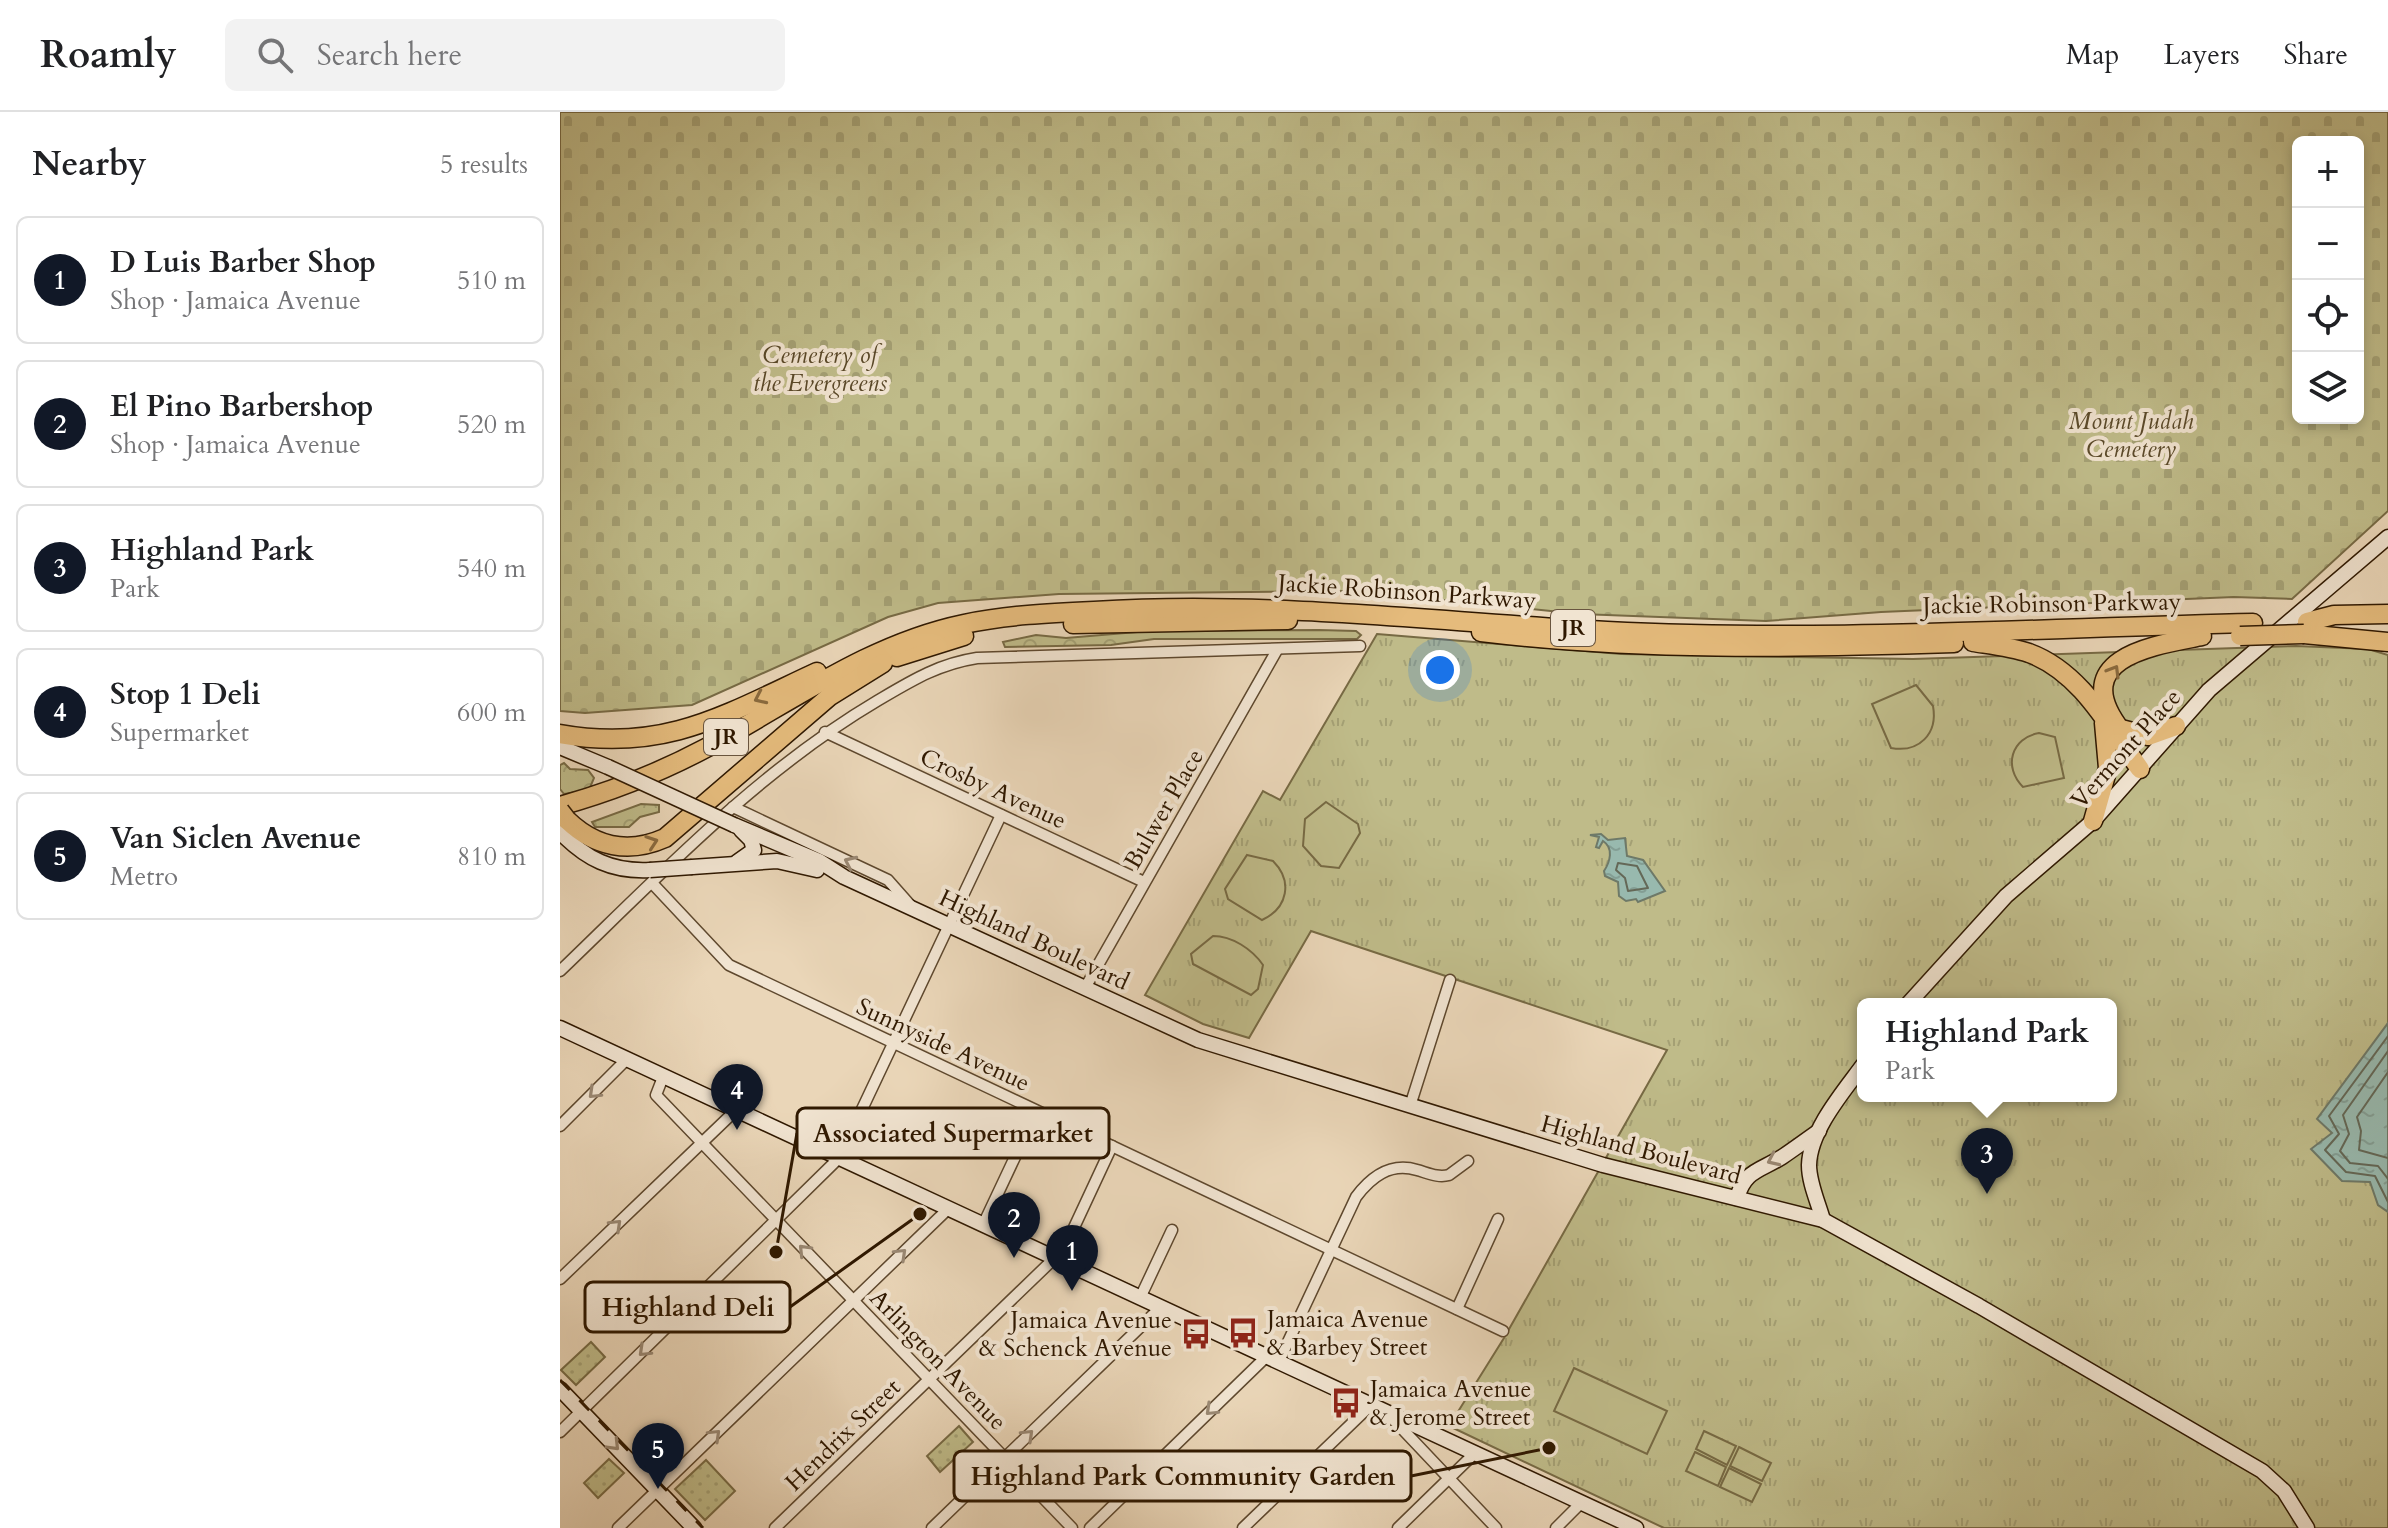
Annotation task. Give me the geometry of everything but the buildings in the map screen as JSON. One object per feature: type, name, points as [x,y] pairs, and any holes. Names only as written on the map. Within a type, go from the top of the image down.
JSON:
[{"type":"highway","name":"Jackie Robinson Parkway","points":[[564,822],[932,632],[982,620],[1157,607],[1341,610],[1605,631],[1720,634],[2306,628],[2388,630]]},
{"type":"highway","points":[[2306,628],[2334,615],[2388,614]]},
{"type":"highway","name":"Jackie Robinson Parkway","points":[[883,656],[997,630],[1198,619],[1350,621],[1614,644],[1759,648],[2202,636],[2246,629]]},
{"type":"highway","name":"Jackie Robinson Parkway","points":[[2306,628],[2388,642]]},
{"type":"highway","points":[[2093,821],[2108,768],[2112,725],[2106,697],[2108,677],[2119,661],[2141,648],[2202,636]]},
{"type":"highway","points":[[1973,642],[2024,652],[2050,664],[2080,687],[2142,766]]},
{"type":"highway","points":[[560,734],[618,741],[679,732],[850,657],[883,656]]},
{"type":"highway","points":[[564,822],[602,843],[626,847],[665,838],[830,696],[883,656]]},
{"type":"highway","points":[[2112,725],[2148,736],[2176,726]]},
{"type":"main road","name":"Vermont Place","points":[[1913,998],[2006,896],[2093,821],[2176,726],[2236,666],[2388,537]]},
{"type":"main road","name":"Highland Boulevard","points":[[560,747],[819,861],[844,877],[1198,1040],[1603,1165],[1823,1220],[2020,1329],[2262,1471],[2284,1491],[2307,1528]]},
{"type":"main road","name":"Highland Boulevard","points":[[564,822],[606,865],[651,876],[692,867],[785,861],[844,877]]},
{"type":"main road","points":[[718,865],[745,859],[753,853],[751,840],[736,826]]},
{"type":"main road","points":[[560,1028],[1636,1528]]},
{"type":"main road","points":[[1823,1220],[1809,1164],[1819,1131],[1857,1074]]},
{"type":"main road","points":[[1737,1198],[1745,1178],[1754,1169],[1780,1158],[1819,1131]]},
{"type":"main road","points":[[560,1389],[694,1528]]},
{"type":"street","points":[[560,971],[651,876],[684,853],[733,807],[825,732],[948,662],[977,658],[1360,646]]},
{"type":"street","name":"Bulwer Place","points":[[1085,988],[1277,650]]},
{"type":"street","name":"Crosby Avenue","points":[[825,732],[1144,882]]},
{"type":"street","name":"Highland Boulevard","points":[[733,807],[888,880],[912,908]]},
{"type":"street","points":[[560,1432],[839,1158],[1001,815]]},
{"type":"street","name":"Sunnyside Avenue","points":[[651,876],[729,965],[1503,1331]]},
{"type":"street","points":[[1410,1106],[1450,980]]},
{"type":"street","points":[[560,1126],[626,1060]]},
{"type":"street","name":"Arlington Avenue","points":[[663,1077],[656,1095],[1072,1528]]},
{"type":"street","points":[[560,1279],[735,1111]]},
{"type":"street","name":"Hendrix Street","points":[[775,1528],[1064,1249],[1112,1146]]},
{"type":"street","points":[[983,1225],[1015,1157]]},
{"type":"street","points":[[1090,1528],[1273,1358],[1356,1197],[1373,1177],[1396,1168],[1412,1168],[1442,1177],[1468,1161]]},
{"type":"street","points":[[618,1528],[948,1209]]},
{"type":"street","points":[[1457,1309],[1498,1219]]},
{"type":"street","points":[[1140,1298],[1172,1230]]},
{"type":"street","points":[[932,1528],[1161,1307]]},
{"type":"street","points":[[1243,1528],[1377,1406],[1496,1528]]},
{"type":"street","points":[[1398,1528],[1476,1452]]},
{"type":"street","points":[[1556,1528],[1582,1502]]},
{"type":"green space","name":"Cemetery of the Evergreens","points":[[560,112],[2388,112],[2388,511],[2292,599],[2234,597],[1881,612],[1766,621],[1580,614],[1356,591],[1059,594],[938,603],[888,617],[692,705],[585,713],[560,711]]},
{"type":"green space","points":[[1149,631],[1356,631],[1361,635],[1357,639],[1154,639],[1111,645],[1005,647],[1003,642],[1036,635],[1066,638]]},
{"type":"green space","points":[[1377,634],[1621,654],[1913,659],[2296,646],[2368,649],[2388,655],[2388,1528],[1664,1528],[1449,1426],[1504,1338],[1667,1050],[1311,931],[1249,1038],[1203,1024],[1145,995],[1263,791],[1280,800]]},
{"type":"green space","points":[[1916,685],[1933,706],[1934,716],[1929,733],[1918,744],[1901,749],[1891,748],[1872,704]]},
{"type":"green space","points":[[2039,733],[2055,737],[2064,778],[2023,787],[2013,771],[2013,754],[2022,741]]},
{"type":"green space","points":[[564,763],[570,769],[588,770],[594,778],[589,790],[564,794],[560,789],[560,765]]},
{"type":"green space","points":[[1326,802],[1358,824],[1360,833],[1339,868],[1321,866],[1303,846],[1305,819]]},
{"type":"green space","points":[[641,804],[659,805],[659,812],[640,817],[629,827],[595,827],[592,822]]},
{"type":"green space","points":[[1247,855],[1273,861],[1285,885],[1285,894],[1278,909],[1262,920],[1228,899],[1225,889]]},
{"type":"green space","points":[[1213,936],[1241,944],[1263,965],[1258,989],[1251,995],[1193,964],[1191,954]]},
{"type":"green space","points":[[591,1342],[605,1357],[576,1385],[561,1370]]},
{"type":"green space","points":[[1574,1368],[1667,1411],[1647,1454],[1554,1411]]},
{"type":"green space","points":[[959,1426],[973,1442],[940,1472],[927,1456]]},
{"type":"green space","points":[[1704,1431],[1736,1446],[1727,1465],[1696,1449]]},
{"type":"green space","points":[[1739,1447],[1771,1463],[1762,1481],[1730,1466]]},
{"type":"green space","points":[[1695,1452],[1726,1467],[1718,1486],[1686,1471]]},
{"type":"green space","points":[[609,1459],[624,1473],[598,1498],[584,1483]]},
{"type":"green space","points":[[706,1460],[735,1491],[705,1520],[675,1489]]},
{"type":"green space","points":[[1729,1468],[1761,1484],[1752,1502],[1720,1487]]},
{"type":"water","points":[[1601,834],[1608,840],[1625,838],[1627,856],[1643,860],[1665,891],[1638,902],[1636,899],[1626,901],[1619,896],[1618,882],[1605,876],[1609,847],[1603,841],[1599,848],[1596,847],[1599,837],[1590,835]]},
{"type":"water","points":[[2388,1023],[2388,1212],[2378,1205],[2370,1182],[2342,1181],[2311,1149],[2332,1133],[2317,1119]]},
{"type":"railway","points":[[560,1380],[703,1528]]},
{"type":"place","name":"Stop 1 Deli","points":[[737,1130]]},
{"type":"place","name":"Highland Park","points":[[1987,1194]]},
{"type":"place","name":"Highland Deli","points":[[920,1214]]},
{"type":"place","name":"Associated Supermarket","points":[[776,1252]]},
{"type":"place","name":"El Pino Barbershop","points":[[1014,1258]]},
{"type":"place","name":"D Luis Barber Shop","points":[[1072,1291]]},
{"type":"place","name":"Jamaica Avenue & Barbey Street","points":[[1243,1333]]},
{"type":"place","name":"Jamaica Avenue & Schenck Avenue","points":[[1196,1334]]},
{"type":"place","name":"Jamaica Avenue & Jerome Street","points":[[1346,1403]]},
{"type":"place","name":"Highland Park Community Garden","points":[[1549,1448]]},
{"type":"place","name":"Van Siclen Avenue","points":[[658,1489]]},
{"type":"park label","name":"Mount Judah Cemetery","points":[[2131,435]]}]
